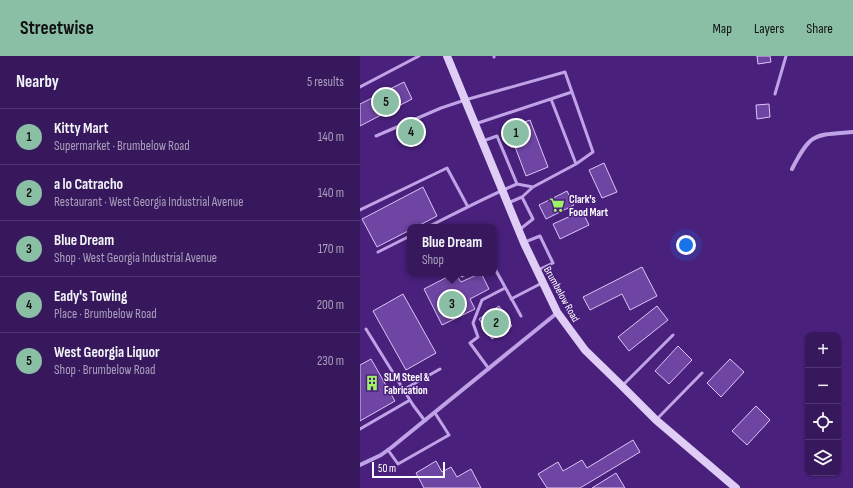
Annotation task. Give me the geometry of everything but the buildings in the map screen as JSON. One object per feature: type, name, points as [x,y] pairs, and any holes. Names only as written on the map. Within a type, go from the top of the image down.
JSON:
[{"type":"street","name":"Brumbelow Road","points":[[447,56],[524,243],[558,312],[585,350],[656,420],[736,488]]},
{"type":"street","points":[[792,168],[811,139],[819,135],[853,132]]},
{"type":"street","points":[[360,465],[388,450],[558,312]]},
{"type":"lane","points":[[360,87],[419,56]]},
{"type":"lane","points":[[775,94],[786,56]]},
{"type":"lane","points":[[376,136],[441,108],[564,72],[593,152],[576,164],[533,187],[522,197],[508,203]]},
{"type":"lane","points":[[475,124],[572,92]]},
{"type":"lane","points":[[551,100],[576,164]]},
{"type":"lane","points":[[482,142],[497,136],[516,184]]},
{"type":"lane","points":[[360,210],[448,168],[468,207]]},
{"type":"lane","points":[[434,224],[468,207],[480,199],[516,184],[533,187]]},
{"type":"lane","points":[[519,230],[533,220],[522,197]]},
{"type":"lane","points":[[524,243],[540,236],[553,262],[537,271]]},
{"type":"lane","points":[[378,252],[407,238]]},
{"type":"lane","points":[[497,273],[521,316]]},
{"type":"lane","points":[[511,299],[542,282]]},
{"type":"lane","points":[[489,369],[470,343],[478,336],[473,323],[482,300],[505,288]]},
{"type":"lane","points":[[366,329],[403,390],[425,421]]},
{"type":"lane","points":[[622,386],[673,335]]},
{"type":"lane","points":[[403,390],[440,369]]},
{"type":"lane","points":[[656,420],[702,373]]},
{"type":"lane","points":[[360,429],[410,400]]},
{"type":"lane","points":[[388,450],[398,464],[449,435],[435,413]]},
{"type":"place","name":"West Georgia Liquor","points":[[386,102]]},
{"type":"place","name":"Eady's Towing","points":[[411,132]]},
{"type":"place","name":"Kitty Mart","points":[[516,133]]},
{"type":"place","name":"Clark's Food Mart","points":[[557,205]]},
{"type":"place","name":"Blue Dream","points":[[452,304]]},
{"type":"place","name":"a lo Catracho","points":[[496,323]]},
{"type":"place","name":"SLM Steel & Fabrication","points":[[372,383]]}]
